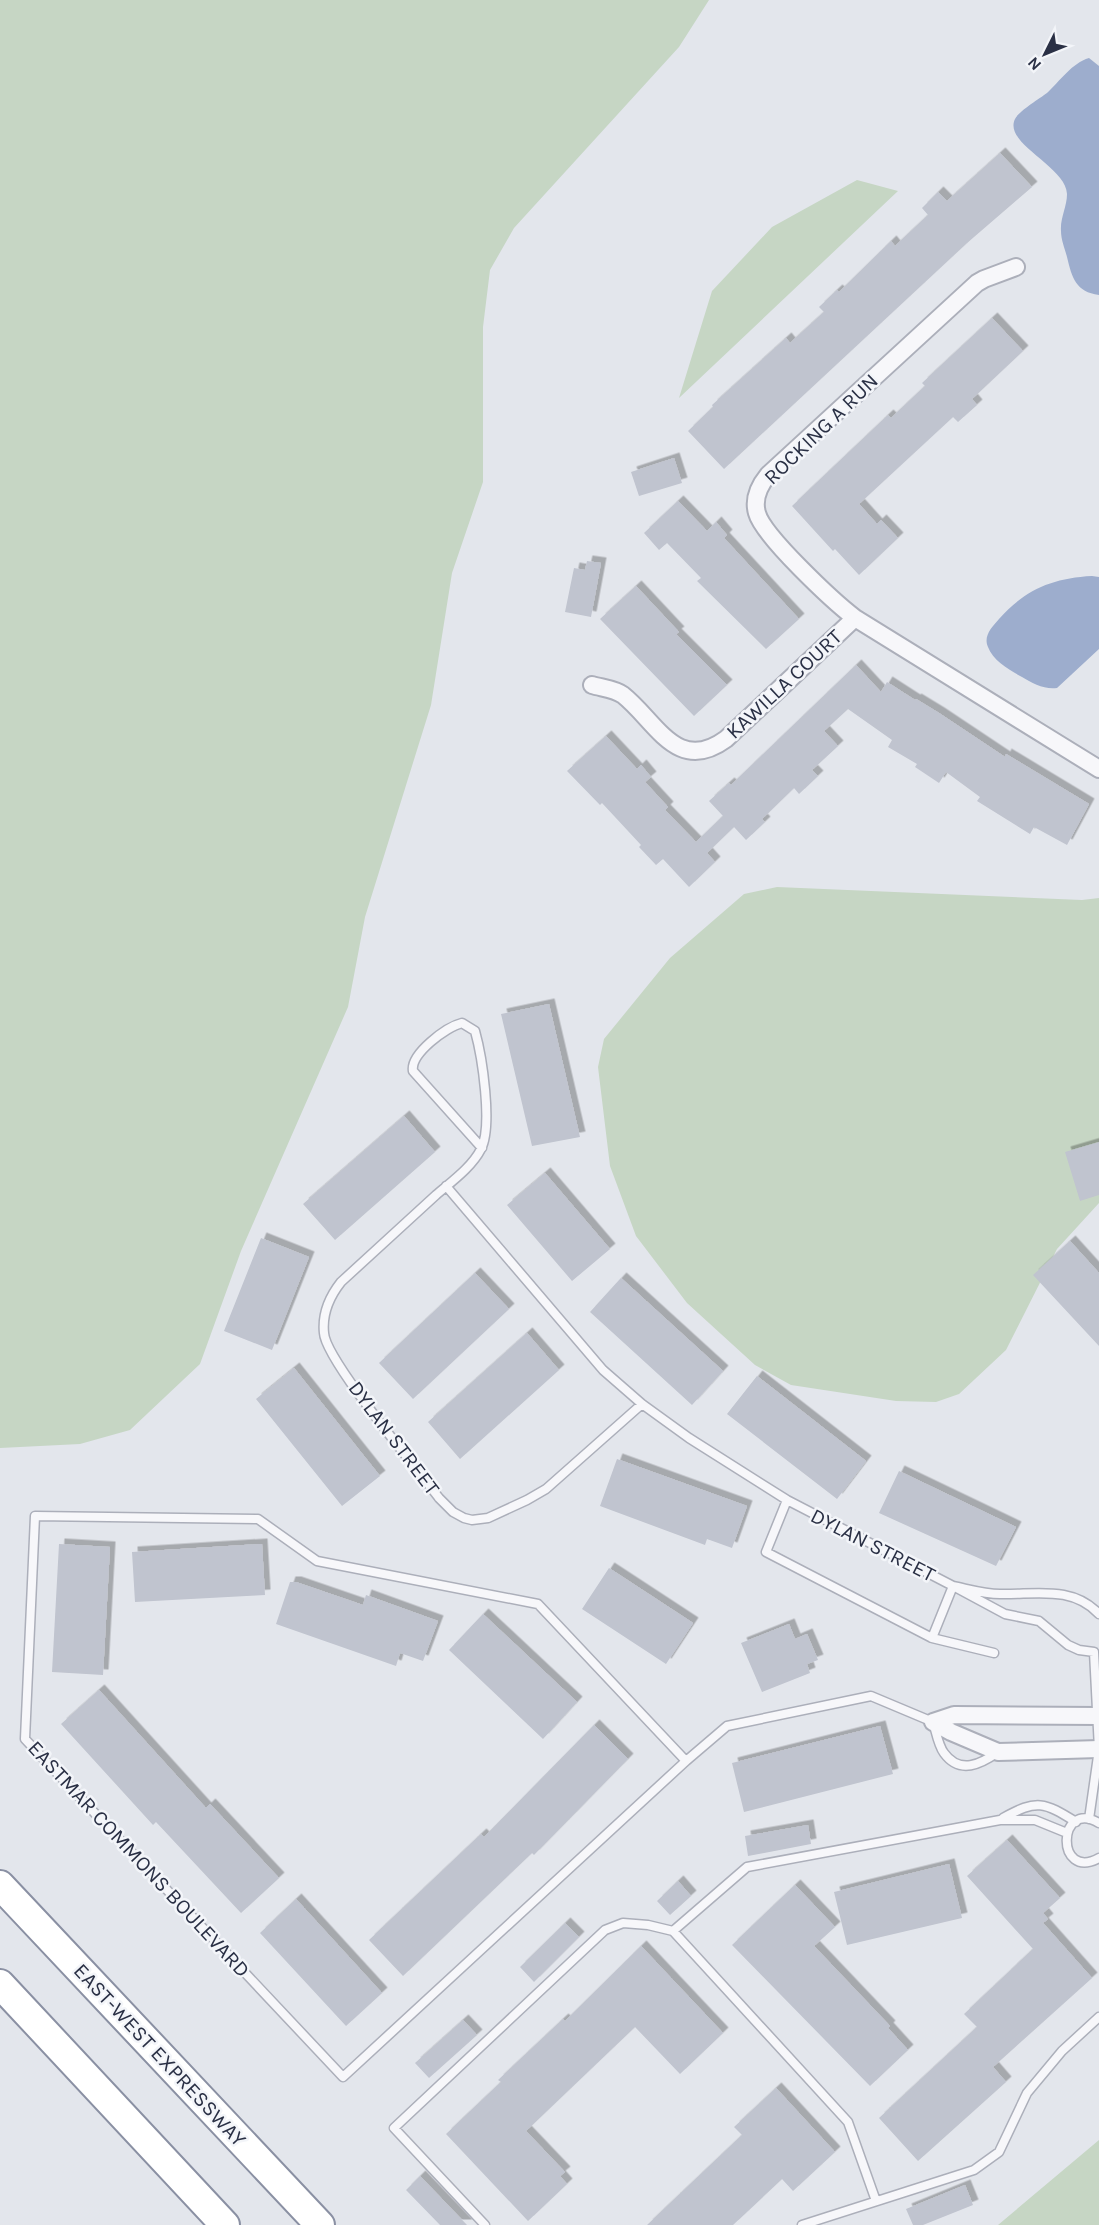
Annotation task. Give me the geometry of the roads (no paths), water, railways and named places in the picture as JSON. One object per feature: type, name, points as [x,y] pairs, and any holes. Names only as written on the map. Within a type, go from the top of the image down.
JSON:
[{"type":"highway","name":"EAST-WEST EXPRESSWAY","points":[[0,1885],[317,2220]]},
{"type":"highway","points":[[0,1984],[225,2225]]},
{"type":"street","name":"ROCKING A RUN","points":[[1016,267],[977,284],[768,475],[760,486],[756,506],[763,526],[829,597],[855,618],[1099,769]]},
{"type":"street","name":"KAWILLA COURT","points":[[592,685],[622,694],[665,739],[678,748],[694,750],[711,748],[726,739],[855,618]]},
{"type":"street","points":[[933,1722],[954,1715],[1098,1716]]},
{"type":"street","name":"EASTMAR COMMONS BOULEVARD","points":[[933,1722],[998,1752],[1099,1749]]},
{"type":"lane","points":[[462,1023],[474,1031],[479,1046],[487,1120],[482,1149],[412,1071],[412,1064],[416,1057],[447,1029],[462,1023]]},
{"type":"lane","name":"DYLAN STREET","points":[[482,1149],[341,1282],[331,1295],[323,1334],[337,1364],[439,1498],[453,1512],[472,1520],[488,1518],[546,1489],[642,1404]]},
{"type":"lane","name":"DYLAN STREET","points":[[446,1185],[603,1370],[642,1404],[689,1438],[787,1500],[1005,1614],[1039,1621],[1068,1645],[1079,1650],[1096,1651],[1099,1749],[1089,1820]]},
{"type":"lane","points":[[787,1500],[766,1552],[932,1638],[994,1653]]},
{"type":"lane","name":"EASTMAR COMMONS BOULEVARD","points":[[686,1761],[538,1604],[317,1561],[258,1519],[34,1516],[25,1739],[344,2076],[726,1726],[871,1696],[933,1722]]},
{"type":"lane","points":[[932,1638],[953,1586]]},
{"type":"lane","name":"DYLAN STREET","points":[[953,1586],[1000,1594],[1049,1592],[1077,1597],[1099,1614]]},
{"type":"lane","points":[[933,1722],[943,1752],[952,1761],[963,1766],[980,1764],[998,1752]]},
{"type":"lane","points":[[1000,1820],[1021,1808],[1038,1803],[1058,1810],[1076,1822]]},
{"type":"lane","points":[[673,1930],[747,1868],[1000,1820],[1035,1820],[1066,1833]]},
{"type":"lane","points":[[1099,1823],[1089,1820],[1076,1822],[1066,1833],[1065,1841],[1072,1856],[1086,1862],[1099,1858]]},
{"type":"lane","points":[[485,2225],[394,2127],[604,1930],[623,1923],[673,1930],[848,2122],[876,2201]]},
{"type":"lane","points":[[802,2225],[974,2170],[999,2152],[1027,2093],[1062,2051],[1099,2017]]},
{"type":"water","points":[[1089,58],[1099,66],[1099,295],[1080,287],[1071,271],[1061,234],[1067,194],[1064,184],[1057,174],[1026,146],[1014,128],[1015,119],[1021,112],[1047,93],[1072,68]]},
{"type":"water","points":[[1099,577],[1099,649],[1057,688],[1043,687],[1030,682],[1008,669],[990,652],[987,643],[989,632],[1019,600],[1040,587],[1064,579]]}]
